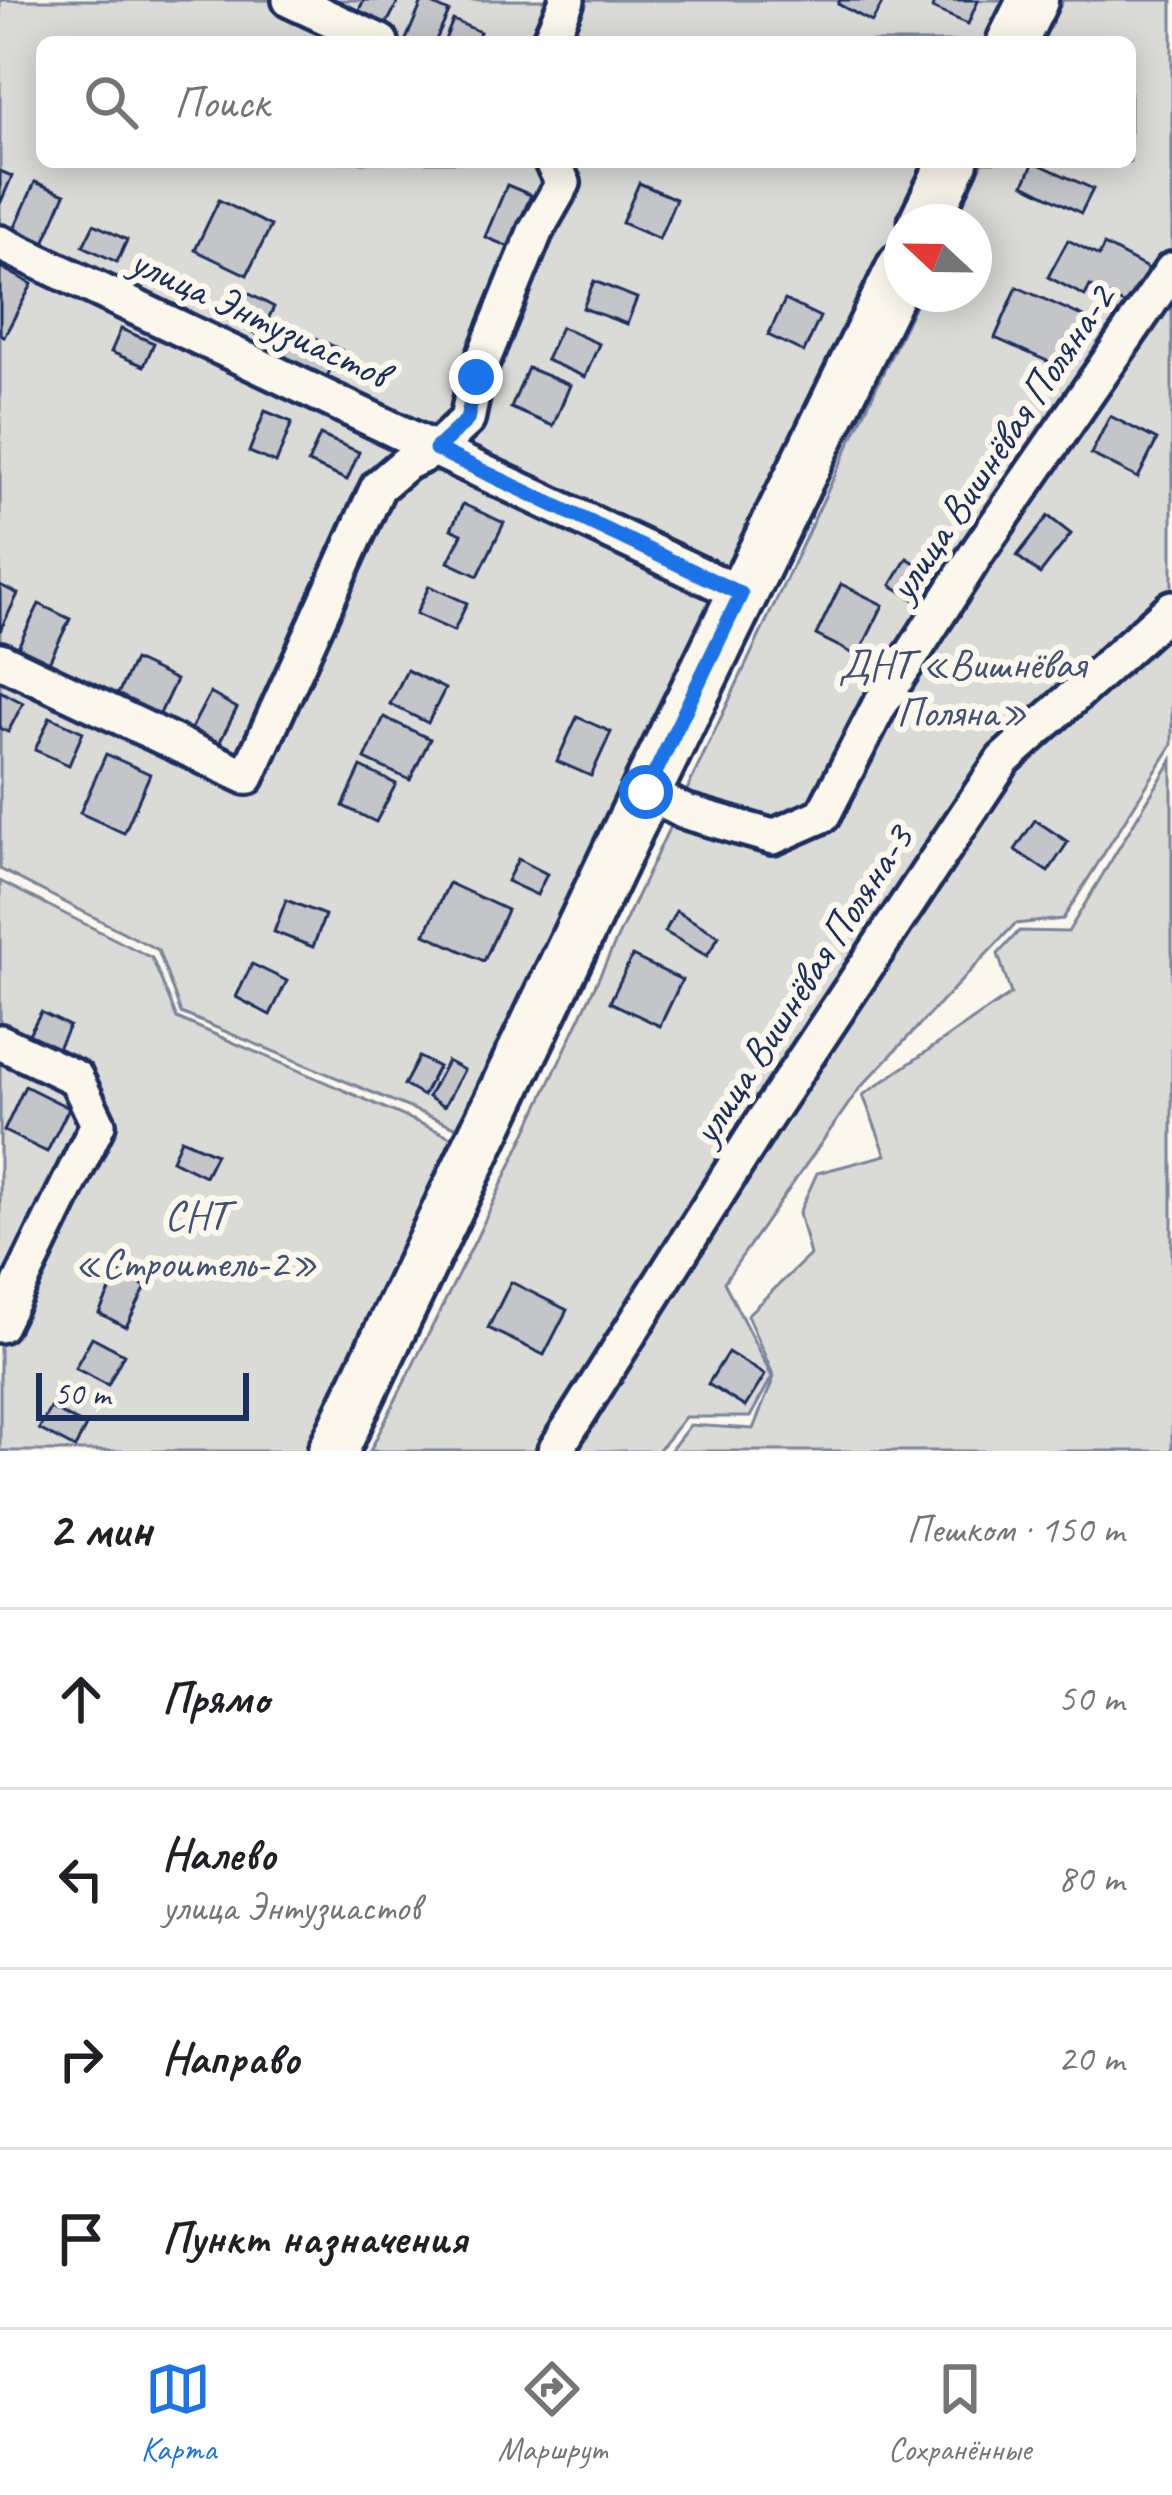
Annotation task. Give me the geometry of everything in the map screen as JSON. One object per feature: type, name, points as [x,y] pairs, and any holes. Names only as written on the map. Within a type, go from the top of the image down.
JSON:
[{"type":"main road","points":[[1015,36],[1033,0]]},
{"type":"main road","points":[[933,204],[950,168]]},
{"type":"main road","points":[[332,1451],[884,304]]},
{"type":"street","points":[[290,0],[368,36]]},
{"type":"street","points":[[553,36],[568,0]]},
{"type":"street","points":[[0,660],[247,777],[378,487],[405,464],[436,449],[467,420],[476,377],[535,232],[563,183],[555,168]]},
{"type":"street","name":"улица Энтузиастов","points":[[0,243],[741,594]]},
{"type":"street","name":"улица Вишнёвая Поляна-2","points":[[646,792],[682,811],[773,837],[823,815],[879,706],[940,610],[1172,270]]},
{"type":"street","name":"улица Вишнёвая Поляна-3","points":[[555,1451],[762,1123],[1003,760],[1172,608]]},
{"type":"street","points":[[0,1042],[76,1078],[98,1124],[0,1325]]},
{"type":"green space","points":[[0,0],[1037,0],[1019,36],[36,36],[36,168],[952,168],[918,204],[884,204],[884,311],[477,1136],[181,1013],[158,950],[0,869]]},
{"type":"green space","name":"ДНТ «Вишнёвая Поляна»","points":[[1063,0],[1172,0],[1172,745],[1063,919],[1015,924],[859,1089],[724,1282],[772,1377],[750,1417],[685,1417],[658,1451],[370,1451],[476,1239],[912,312],[992,312],[992,204],[963,204],[980,168],[1136,168],[1136,36],[1045,36]]},
{"type":"green space","points":[[1172,760],[1172,1451],[670,1451],[690,1425],[753,1429],[774,1377],[747,1315],[810,1255],[799,1213],[817,1173],[886,1155],[863,1095],[1011,994],[998,954],[1019,931],[1068,932]]},
{"type":"green space","name":"СНТ «Строитель-2»","points":[[0,881],[152,958],[177,1018],[461,1141],[307,1451],[0,1451]]},
{"type":"building","points":[[364,0],[399,0],[383,31],[355,17]]},
{"type":"building","points":[[423,0],[449,12],[438,36],[408,36]]},
{"type":"building","points":[[840,0],[884,0],[872,22],[838,4]]},
{"type":"building","points":[[935,0],[978,0],[968,24],[932,8]]},
{"type":"building","points":[[453,20],[480,32],[478,36],[446,36]]},
{"type":"building","points":[[1031,168],[1047,168],[1093,189],[1081,213],[1024,184]]},
{"type":"building","points":[[0,171],[12,176],[0,204]]},
{"type":"building","points":[[35,182],[65,194],[43,245],[13,232]]},
{"type":"building","points":[[639,183],[676,199],[659,239],[622,223]]},
{"type":"building","points":[[507,185],[531,195],[509,247],[485,237]]},
{"type":"building","points":[[219,200],[271,226],[247,275],[195,250]]},
{"type":"building","points":[[94,224],[127,240],[117,262],[83,246]]},
{"type":"building","points":[[1068,240],[1099,256],[1104,245],[1151,270],[1131,308],[1090,286],[1085,296],[1048,277]]},
{"type":"building","points":[[0,267],[32,284],[4,337],[0,334]]},
{"type":"building","points":[[594,281],[637,298],[627,324],[583,308]]},
{"type":"building","points":[[1017,287],[1084,317],[1061,367],[995,338]]},
{"type":"building","points":[[244,291],[274,307],[260,336],[229,320]]},
{"type":"building","points":[[785,300],[820,317],[804,352],[768,335]]},
{"type":"building","points":[[561,327],[599,344],[585,377],[546,360]]},
{"type":"building","points":[[121,329],[154,343],[144,366],[111,352]]},
{"type":"building","points":[[297,329],[341,350],[325,380],[283,359]]},
{"type":"building","points":[[528,368],[570,385],[553,426],[511,408]]},
{"type":"building","points":[[265,411],[292,422],[276,463],[249,452]]},
{"type":"building","points":[[1110,416],[1157,440],[1138,478],[1091,454]]},
{"type":"building","points":[[320,435],[359,452],[347,480],[308,463]]},
{"type":"building","points":[[463,504],[504,523],[478,576],[448,562],[462,534],[451,529]]},
{"type":"building","points":[[1048,516],[1071,534],[1040,574],[1017,556]]},
{"type":"building","points":[[907,558],[951,585],[934,612],[891,585]]},
{"type":"building","points":[[841,584],[883,605],[858,656],[816,635]]},
{"type":"building","points":[[0,585],[18,594],[0,631]]},
{"type":"building","points":[[429,586],[467,603],[454,631],[416,614]]},
{"type":"building","points":[[39,604],[70,619],[49,662],[18,647]]},
{"type":"building","points":[[134,660],[176,680],[158,718],[116,698]]},
{"type":"building","points":[[407,670],[445,689],[428,723],[390,704]]},
{"type":"building","points":[[0,691],[23,703],[8,732],[0,728]]},
{"type":"building","points":[[210,693],[237,708],[218,746],[190,731]]},
{"type":"building","points":[[50,717],[83,732],[69,765],[35,750]]},
{"type":"building","points":[[384,717],[430,739],[410,780],[365,759]]},
{"type":"building","points":[[577,717],[611,732],[591,776],[557,761]]},
{"type":"building","points":[[106,754],[150,774],[124,833],[80,813]]},
{"type":"building","points":[[361,767],[396,784],[376,822],[343,806]]},
{"type":"building","points":[[1035,820],[1068,842],[1048,872],[1015,850]]},
{"type":"building","points":[[518,859],[547,874],[537,895],[507,881]]},
{"type":"building","points":[[449,883],[507,910],[484,961],[425,934]]},
{"type":"building","points":[[286,900],[325,915],[313,947],[274,932]]},
{"type":"building","points":[[676,911],[719,936],[707,956],[665,932]]},
{"type":"building","points":[[632,956],[682,980],[660,1026],[610,1002]]},
{"type":"building","points":[[252,964],[287,981],[270,1015],[236,997]]},
{"type":"building","points":[[41,1012],[69,1026],[54,1056],[25,1041]]},
{"type":"building","points":[[419,1057],[438,1067],[423,1096],[404,1085]]},
{"type":"building","points":[[447,1061],[464,1070],[444,1107],[428,1097]]},
{"type":"building","points":[[25,1086],[69,1108],[47,1152],[4,1131]]},
{"type":"building","points":[[181,1139],[216,1154],[205,1176],[172,1160]]},
{"type":"building","points":[[119,1273],[146,1287],[126,1327],[99,1313]]},
{"type":"building","points":[[511,1282],[567,1310],[544,1355],[488,1328]]},
{"type":"building","points":[[92,1337],[124,1354],[108,1385],[75,1368]]},
{"type":"building","points":[[728,1352],[765,1375],[745,1407],[708,1384]]},
{"type":"building","points":[[50,1408],[86,1426],[75,1448],[39,1429]]},
{"type":"route","points":[[476,377],[467,420],[436,449],[741,594],[646,792]]}]
